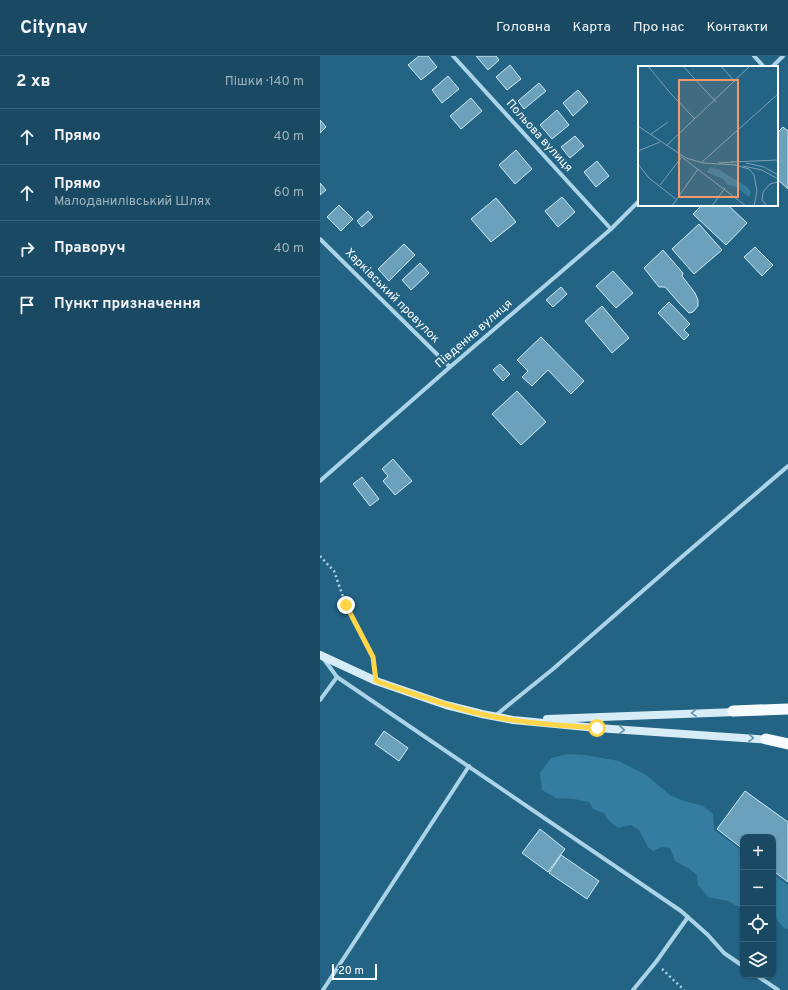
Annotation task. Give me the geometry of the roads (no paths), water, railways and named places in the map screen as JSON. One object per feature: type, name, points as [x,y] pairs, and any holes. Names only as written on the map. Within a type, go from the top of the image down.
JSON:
[{"type":"highway","points":[[733,711],[788,709]]},
{"type":"highway","points":[[766,739],[788,744]]},
{"type":"main road","points":[[320,655],[376,681],[446,705],[494,717],[597,728],[788,741]]},
{"type":"main road","points":[[513,720],[733,711],[788,714]]},
{"type":"street","name":"Польова вулиця","points":[[453,56],[611,229]]},
{"type":"street","points":[[754,56],[763,66]]},
{"type":"street","points":[[773,66],[783,56]]},
{"type":"street","name":"Південна вулиця","points":[[320,480],[611,229],[638,202]]},
{"type":"street","name":"Харківський провулок","points":[[320,239],[450,367]]},
{"type":"street","points":[[494,717],[553,669],[788,466]]},
{"type":"street","points":[[320,655],[337,677],[681,911],[708,935],[724,953],[740,964]]},
{"type":"street","points":[[320,700],[337,677]]},
{"type":"street","points":[[323,990],[469,766]]},
{"type":"street","points":[[633,990],[656,962],[688,917]]},
{"type":"street","points":[[760,978],[778,990]]}]
